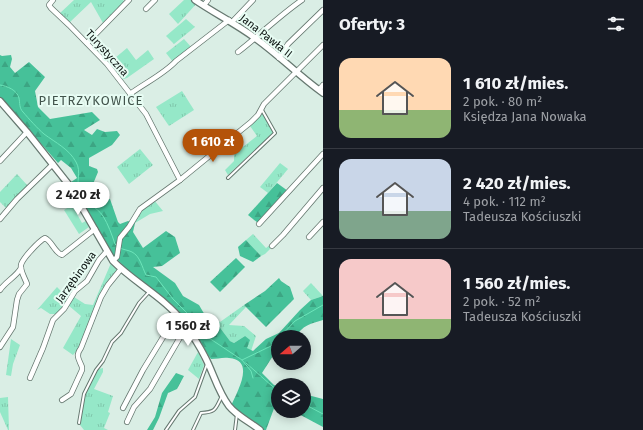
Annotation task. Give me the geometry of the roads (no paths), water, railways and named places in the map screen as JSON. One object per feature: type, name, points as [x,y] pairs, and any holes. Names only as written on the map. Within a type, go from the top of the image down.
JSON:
[{"type":"street","name":"Turystyczna","points":[[53,0],[49,5],[107,64],[146,114],[180,180]]},
{"type":"street","points":[[87,43],[130,0]]},
{"type":"street","points":[[146,9],[155,0]]},
{"type":"street","name":"Jana Pawła II","points":[[195,0],[231,21],[256,38],[297,73],[321,91]]},
{"type":"street","points":[[204,5],[208,0]]},
{"type":"street","points":[[130,94],[170,68],[176,61],[231,21],[252,0]]},
{"type":"street","points":[[238,52],[256,38],[270,24],[302,0]]},
{"type":"street","points":[[279,58],[288,44],[323,10]]},
{"type":"street","points":[[113,261],[117,257],[120,238],[140,209],[180,180],[251,122],[262,109],[264,104],[297,73],[323,45]]},
{"type":"street","points":[[321,91],[323,85]]},
{"type":"street","points":[[0,101],[69,185],[113,261],[150,291],[186,327],[204,355],[229,406],[260,430]]},
{"type":"street","points":[[0,161],[27,132]]},
{"type":"street","points":[[259,224],[323,154]]},
{"type":"street","points":[[0,219],[53,164]]},
{"type":"street","points":[[272,246],[323,188]]},
{"type":"street","points":[[309,237],[323,222]]},
{"type":"street","points":[[0,290],[8,280],[19,272],[23,260],[42,239],[48,239],[58,254],[62,255],[95,229]]},
{"type":"street","name":"Jarzębinowa","points":[[30,378],[44,348],[54,320],[64,309],[75,291],[87,280],[99,260],[107,251]]},
{"type":"street","points":[[0,346],[13,327],[17,300],[19,294],[27,284],[21,268]]},
{"type":"street","points":[[62,400],[71,394],[82,370],[77,358],[78,352],[102,297],[114,276],[121,269]]},
{"type":"street","points":[[123,408],[147,363],[176,316]]},
{"type":"street","points":[[127,422],[134,407],[150,389],[186,327]]},
{"type":"lane","points":[[228,178],[275,133],[262,109]]},
{"type":"lane","points":[[79,423],[84,394],[96,370],[103,361],[112,342],[121,333],[139,303],[150,291]]},
{"type":"lane","points":[[166,430],[179,411],[194,396],[208,363]]},
{"type":"lane","points":[[193,430],[201,413],[214,411],[223,395]]},
{"type":"lane","points":[[235,430],[237,413]]},
{"type":"waterway","points":[[0,85],[9,87],[14,91],[18,95],[21,109],[25,115],[42,132],[73,157],[78,166],[78,184],[80,192],[82,196],[103,216],[117,246]]},
{"type":"waterway","points":[[120,248],[135,254],[139,259],[146,275],[156,277],[173,299],[204,330],[209,338],[242,360],[251,371],[253,378]]},
{"type":"waterway","points":[[287,330],[295,321],[323,305]]},
{"type":"waterway","points":[[242,360],[271,346]]},
{"type":"waterway","points":[[246,363],[271,385]]},
{"type":"waterway","points":[[311,408],[323,414]]},
{"type":"district","name":"PIETRZYKOWICE","points":[[91,100]]}]
